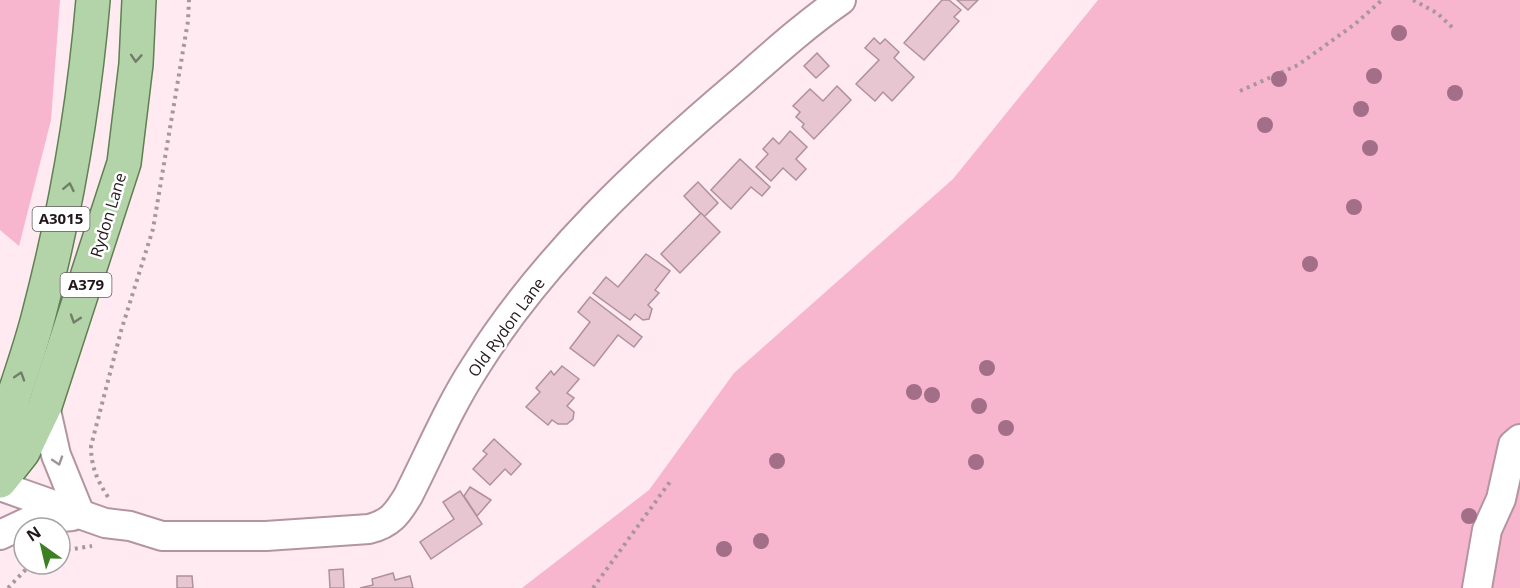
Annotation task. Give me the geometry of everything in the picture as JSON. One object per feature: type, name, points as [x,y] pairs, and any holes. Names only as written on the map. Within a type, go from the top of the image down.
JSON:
[{"type":"main road","name":"A3015","points":[[0,451],[2,432],[39,316],[70,183],[87,79],[93,0]]},
{"type":"main road","name":"Rydon Lane","points":[[0,481],[23,452],[45,406],[124,163],[136,64],[139,0]]},
{"type":"street","name":"Old Rydon Lane","points":[[0,486],[93,519],[130,526],[162,536],[266,536],[369,530],[384,526],[396,516],[408,496],[475,367],[524,297],[590,224],[648,165],[808,23],[841,0]]},
{"type":"street","points":[[45,406],[56,455],[93,519]]},
{"type":"street","points":[[1477,588],[1487,531],[1501,499],[1513,445],[1520,438]]},
{"type":"street","name":"Old Rydon Lane","points":[[0,535],[32,520],[93,519]]},
{"type":"path","points":[[93,519],[110,500],[96,477],[91,460],[91,446],[121,331],[153,229],[186,33],[189,0]]},
{"type":"path","points":[[1240,91],[1298,65],[1355,24],[1382,0]]},
{"type":"path","points":[[1413,0],[1437,13],[1455,30]]},
{"type":"path","points":[[593,588],[672,479]]},
{"type":"path","points":[[8,588],[20,576]]},
{"type":"shaded area","points":[[0,0],[60,0],[51,120],[19,246],[0,230]]},
{"type":"shaded area","points":[[1098,0],[1520,0],[1520,588],[522,588],[649,490],[734,373],[953,179]]},
{"type":"building","points":[[942,0],[949,0],[961,10],[954,17],[959,21],[924,60],[904,43]]},
{"type":"building","points":[[957,0],[978,0],[968,10]]},
{"type":"building","points":[[874,38],[880,44],[885,39],[899,52],[894,58],[914,77],[892,101],[883,92],[875,101],[856,84],[879,60],[865,48]]},
{"type":"building","points":[[817,53],[829,66],[816,78],[804,66]]},
{"type":"building","points":[[837,86],[851,100],[814,139],[802,127],[804,124],[796,117],[800,112],[793,106],[810,89],[823,101]]},
{"type":"building","points":[[790,131],[807,147],[796,159],[806,169],[796,180],[783,168],[771,181],[756,167],[768,154],[763,149],[773,138],[779,144]]},
{"type":"building","points":[[740,159],[770,187],[762,196],[751,187],[731,209],[711,190]]},
{"type":"building","points":[[698,182],[718,203],[704,217],[684,196]]},
{"type":"building","points":[[701,213],[720,232],[680,273],[661,254]]},
{"type":"building","points":[[646,254],[670,271],[655,290],[659,293],[648,305],[652,309],[649,319],[643,320],[635,314],[630,320],[593,293],[606,277],[618,287]]},
{"type":"building","points":[[590,297],[642,337],[634,347],[618,335],[594,366],[570,348],[590,322],[578,312]]},
{"type":"building","points":[[562,366],[579,379],[567,393],[574,398],[567,406],[574,412],[573,419],[567,424],[558,424],[552,420],[548,425],[526,407],[540,392],[536,388],[551,371],[554,375]]},
{"type":"building","points":[[494,439],[521,464],[511,475],[505,469],[490,485],[473,469],[487,454],[483,451]]},
{"type":"building","points":[[470,487],[491,500],[477,516],[464,496]]},
{"type":"building","points":[[460,491],[482,524],[431,559],[420,542],[454,519],[443,502]]},
{"type":"building","points":[[343,569],[344,588],[330,588],[329,570]]},
{"type":"building","points":[[393,573],[395,580],[410,576],[413,588],[360,588],[373,585],[372,579]]},
{"type":"building","points":[[177,576],[192,576],[193,588],[177,588]]}]
